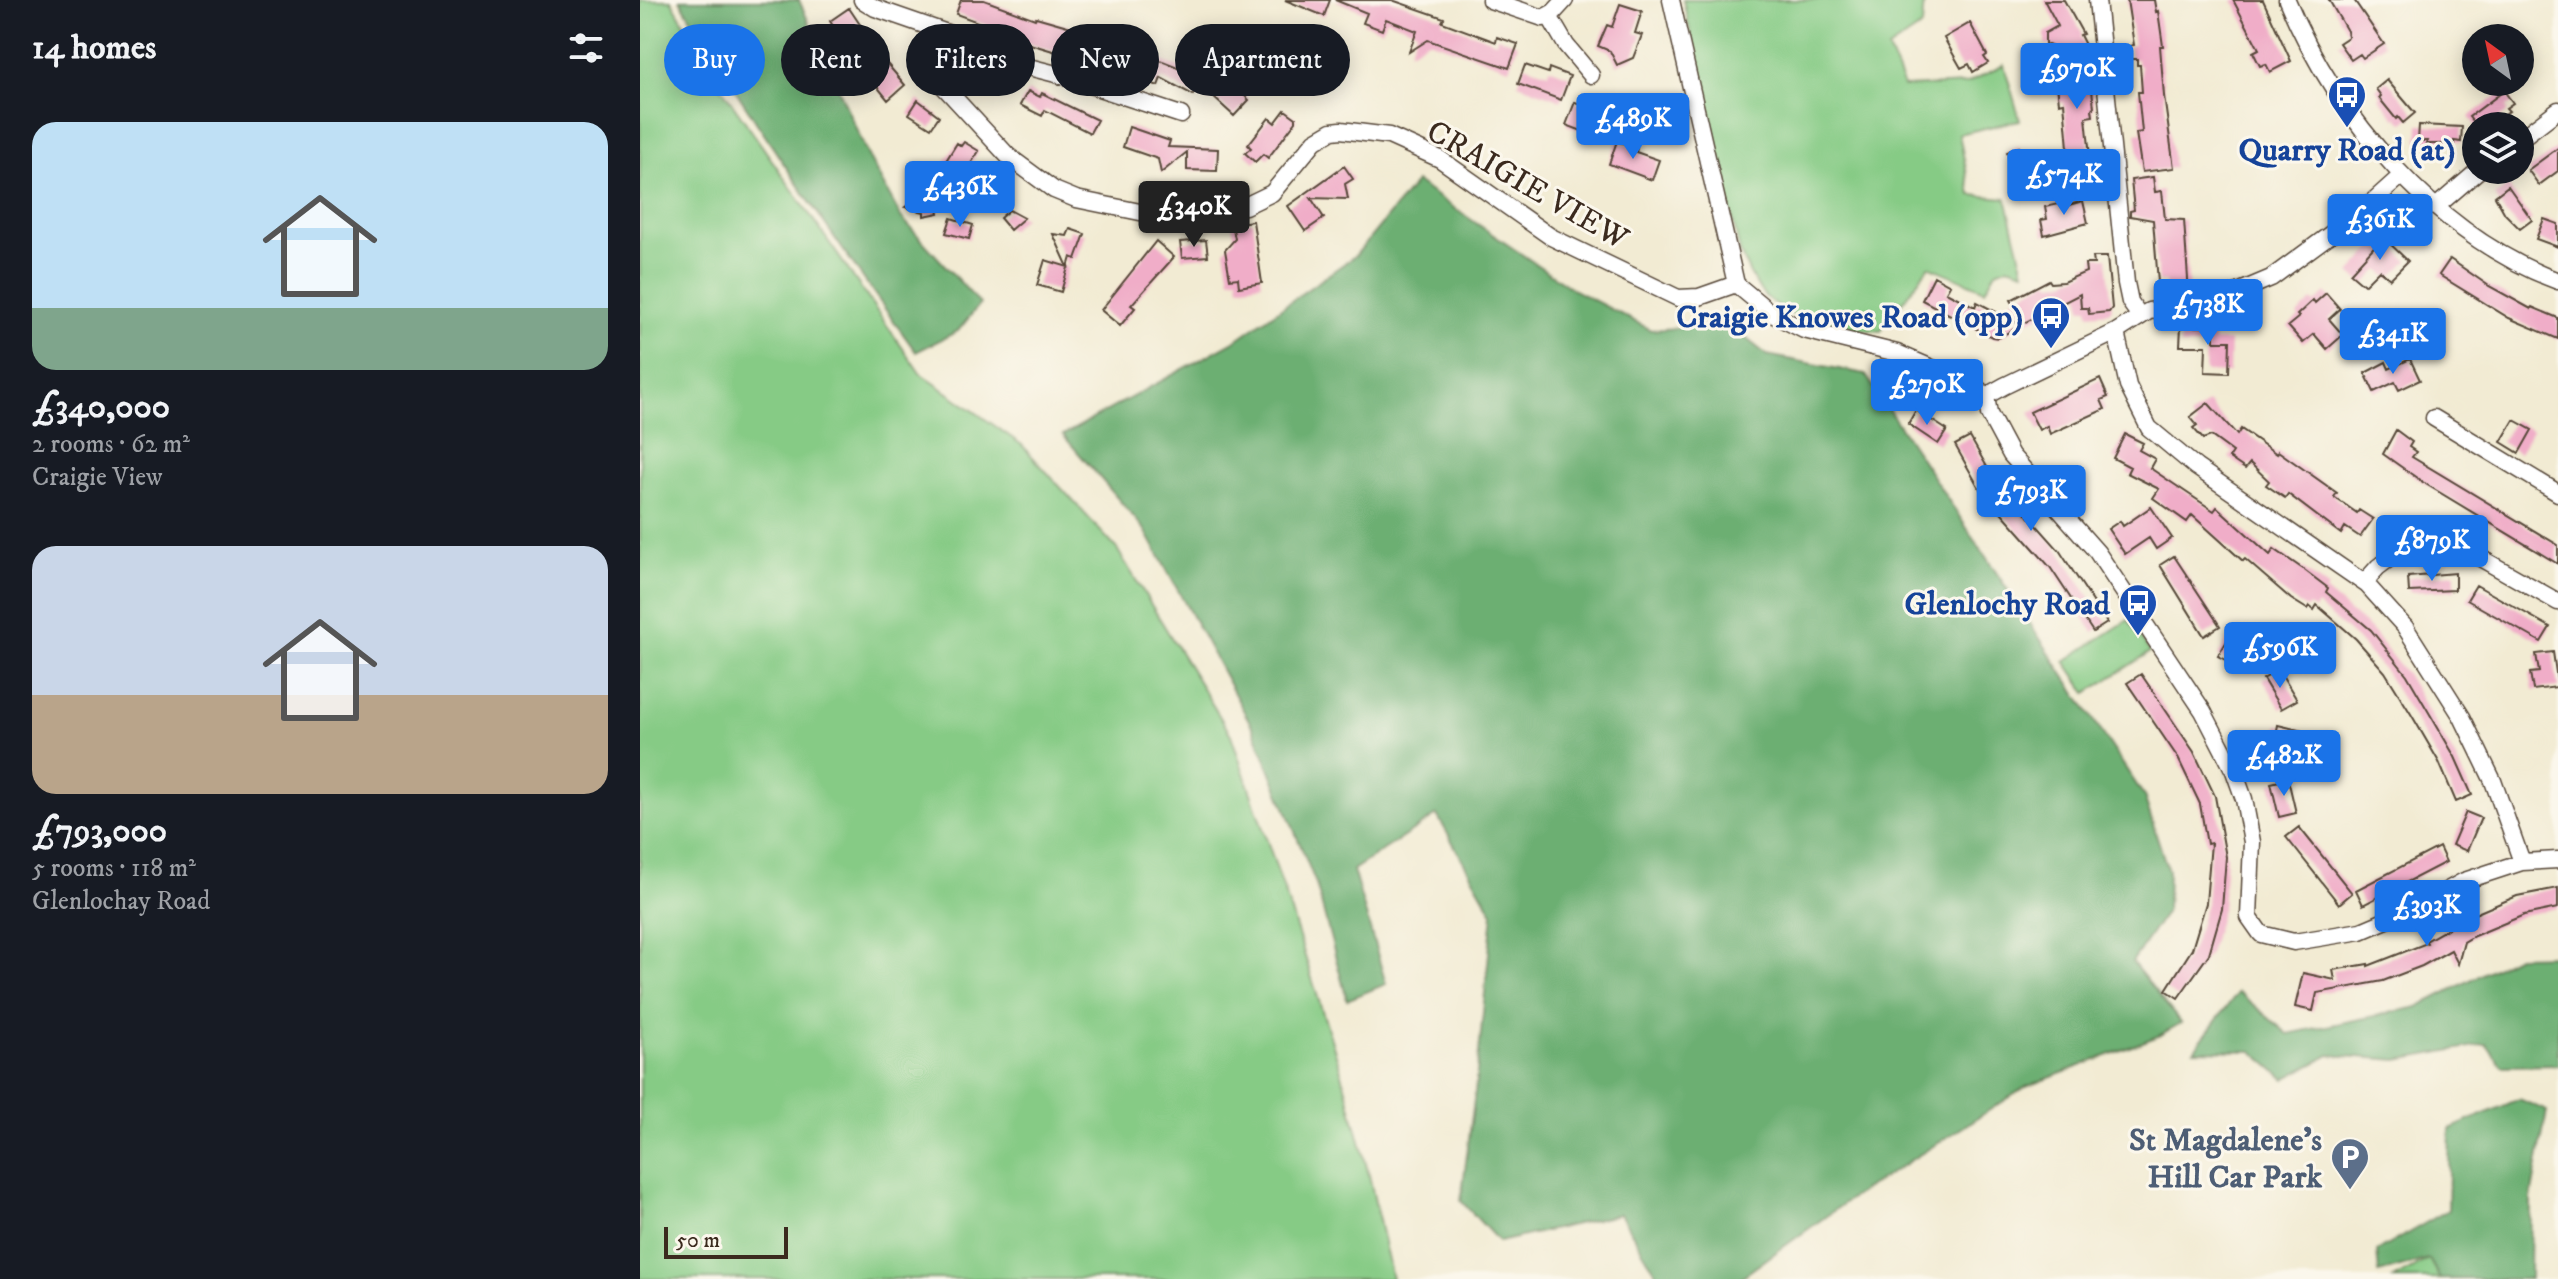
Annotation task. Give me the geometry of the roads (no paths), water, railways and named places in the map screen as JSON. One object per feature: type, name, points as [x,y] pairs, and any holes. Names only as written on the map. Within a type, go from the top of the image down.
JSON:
[{"type":"street","points":[[862,0],[919,24]]},
{"type":"street","points":[[1490,0],[1543,18],[1565,0]]},
{"type":"street","points":[[1671,0],[1736,284],[1772,314],[1804,330],[1897,353],[1976,387],[1986,396],[1989,414],[2011,455],[2097,552],[2203,711],[2234,771],[2244,799],[2253,854],[2249,917],[2261,934],[2294,942],[2361,931],[2413,909],[2464,881],[2522,862],[2558,860]]},
{"type":"street","points":[[2097,0],[2126,283],[2130,302],[2140,316]]},
{"type":"street","points":[[2287,0],[2329,82],[2349,112],[2402,175],[2481,242],[2526,269],[2558,281]]},
{"type":"street","points":[[1549,16],[1566,45],[1591,75]]},
{"type":"street","points":[[1035,69],[1181,115]]},
{"type":"street","name":"CRAIGIE VIEW","points":[[952,96],[1008,156],[1054,190],[1076,199],[1140,212],[1245,206],[1272,193],[1315,141],[1332,131],[1389,136],[1440,159],[1551,237],[1678,298],[1699,297],[1736,284]]},
{"type":"street","points":[[2534,128],[2558,110]]},
{"type":"street","points":[[1986,396],[2116,332],[2149,311],[2214,302],[2271,278],[2362,211],[2402,175]]},
{"type":"street","points":[[2437,206],[2463,184]]},
{"type":"street","points":[[2116,332],[2128,386],[2149,428],[2196,467],[2367,585],[2405,627],[2462,717],[2493,781],[2522,862]]},
{"type":"street","points":[[2434,418],[2558,493]]},
{"type":"street","points":[[2367,585],[2369,577],[2378,567],[2398,552],[2425,543],[2454,543],[2558,602]]},
{"type":"place","name":"Quarry Road (at)","points":[[2347,129]]},
{"type":"place","name":"Craigie Knowes Road (opp)","points":[[2051,350]]},
{"type":"place","name":"Glenlochy Road","points":[[2138,637]]},
{"type":"place","name":"St Magdalene's Hill Car Park","points":[[2350,1191]]}]
